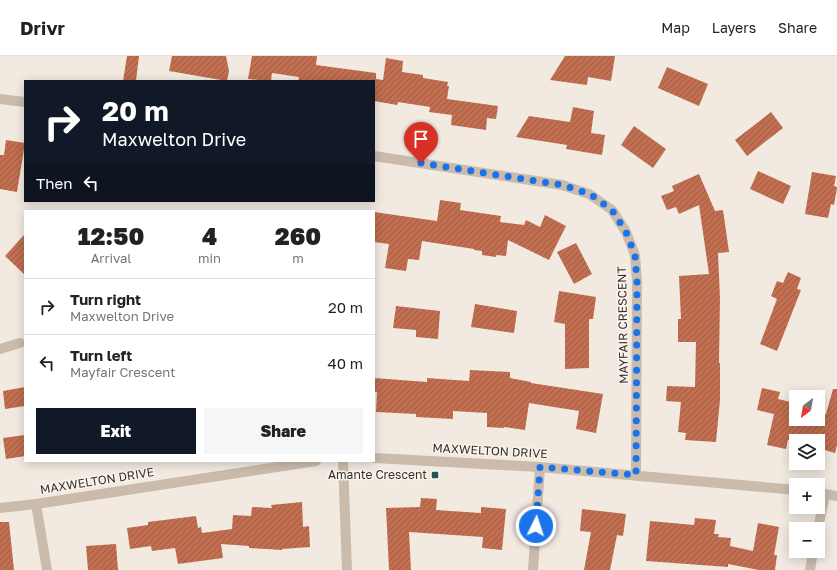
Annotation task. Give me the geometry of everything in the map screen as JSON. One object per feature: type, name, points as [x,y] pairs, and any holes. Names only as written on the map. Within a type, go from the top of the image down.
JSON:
[{"type":"street","points":[[0,99],[24,102]]},
{"type":"street","name":"MAYFAIR CRESCENT","points":[[375,156],[562,185],[590,194],[612,210],[626,232],[635,255],[637,282],[636,475]]},
{"type":"street","points":[[0,349],[20,343]]},
{"type":"street","name":"MAXWELTON DRIVE","points":[[375,458],[540,467],[789,489]]},
{"type":"street","name":"MAXWELTON DRIVE","points":[[0,508],[36,504],[309,462]]},
{"type":"street","points":[[343,462],[347,570]]},
{"type":"street","points":[[533,570],[540,467]]},
{"type":"street","points":[[825,494],[837,496]]},
{"type":"street","points":[[36,504],[46,570]]},
{"type":"street","points":[[810,570],[812,558]]},
{"type":"building","points":[[127,56],[139,56],[136,80],[123,80]]},
{"type":"building","points":[[172,56],[226,56],[229,71],[227,80],[221,80],[169,71]]},
{"type":"building","points":[[252,56],[317,56],[316,65],[376,73],[376,79],[383,80],[386,58],[403,61],[402,72],[423,75],[423,78],[448,82],[447,86],[449,86],[447,99],[498,106],[496,119],[487,118],[486,130],[451,125],[452,115],[429,112],[430,107],[398,102],[397,105],[375,101],[375,80],[298,80],[299,77],[272,73],[271,80],[248,79]]},
{"type":"building","points":[[565,56],[615,56],[611,81],[588,77],[587,85],[550,80]]},
{"type":"building","points":[[667,67],[708,84],[699,106],[658,88]]},
{"type":"building","points":[[573,107],[594,111],[591,133],[605,135],[602,155],[566,149],[567,145],[516,137],[529,116],[570,122]]},
{"type":"building","points":[[771,112],[783,128],[747,156],[735,140]]},
{"type":"building","points":[[634,126],[666,149],[653,168],[621,145]]},
{"type":"building","points":[[6,140],[24,143],[17,192],[0,189],[0,155],[4,155]]},
{"type":"building","points":[[758,171],[791,186],[783,204],[750,189]]},
{"type":"building","points":[[812,172],[836,176],[834,186],[837,188],[834,205],[831,204],[828,218],[805,214]]},
{"type":"building","points":[[699,174],[715,211],[723,210],[729,252],[718,253],[720,298],[720,400],[716,442],[685,440],[686,433],[678,432],[681,402],[666,401],[667,386],[695,387],[696,342],[678,342],[678,319],[681,319],[679,276],[709,274],[699,205],[679,214],[676,207],[667,210],[661,196],[674,191],[672,186]]},
{"type":"building","points":[[440,200],[461,203],[460,210],[501,216],[500,222],[524,225],[526,220],[540,227],[545,215],[566,226],[549,260],[508,240],[506,256],[496,255],[496,257],[482,255],[482,251],[474,249],[422,241],[419,260],[408,259],[406,271],[385,268],[389,244],[375,242],[375,212],[437,221]]},
{"type":"building","points":[[24,235],[24,274],[5,256]]},
{"type":"building","points":[[576,243],[592,274],[574,284],[557,252]]},
{"type":"building","points":[[788,272],[801,278],[797,289],[801,290],[777,351],[760,344],[777,299],[771,296],[777,281],[783,283]]},
{"type":"building","points":[[559,291],[596,297],[593,319],[589,319],[589,368],[565,369],[565,324],[554,322]]},
{"type":"building","points":[[475,304],[517,311],[514,333],[471,327]]},
{"type":"building","points":[[396,306],[440,311],[438,339],[416,337],[416,330],[393,328]]},
{"type":"building","points":[[470,370],[510,372],[510,378],[531,383],[603,394],[596,433],[576,429],[579,411],[529,403],[525,430],[504,427],[487,427],[487,413],[453,411],[453,419],[416,417],[416,414],[376,412],[377,392],[375,392],[375,378],[427,382],[427,378],[469,381]]},
{"type":"building","points":[[24,387],[24,406],[5,409],[3,391]]},
{"type":"building","points":[[762,388],[780,392],[778,399],[789,402],[789,426],[825,426],[825,414],[833,389],[837,389],[837,445],[835,453],[825,450],[825,434],[789,434],[786,449],[767,445],[774,414],[757,410]]},
{"type":"building","points":[[24,435],[24,456],[6,459],[3,438]]},
{"type":"building","points":[[421,498],[437,499],[436,510],[481,513],[481,507],[506,509],[502,550],[482,548],[483,537],[409,532],[411,570],[389,570],[386,508],[420,507]]},
{"type":"building","points":[[302,502],[303,527],[309,526],[310,547],[282,550],[249,548],[249,546],[221,544],[223,558],[178,564],[175,548],[152,551],[151,546],[130,549],[127,528],[148,525],[148,522],[196,516],[198,528],[201,527],[202,533],[232,529],[233,515],[251,516],[252,507],[272,508],[271,505]]},
{"type":"building","points":[[582,509],[626,514],[623,536],[617,535],[610,570],[584,570],[591,532],[580,531]]},
{"type":"building","points":[[695,518],[716,520],[714,534],[719,534],[718,537],[731,538],[730,546],[753,551],[758,523],[779,527],[774,555],[777,555],[775,570],[759,570],[728,564],[728,567],[646,561],[650,521],[694,525]]},
{"type":"building","points":[[0,522],[9,522],[14,570],[0,570]]},
{"type":"building","points":[[116,544],[118,570],[88,570],[86,546]]},
{"type":"place","name":"Amante Crescent","points":[[435,475]]},
{"type":"route","points":[[421,163],[562,185],[590,194],[612,210],[626,232],[635,255],[637,282],[636,475],[540,467],[536,526]]}]
